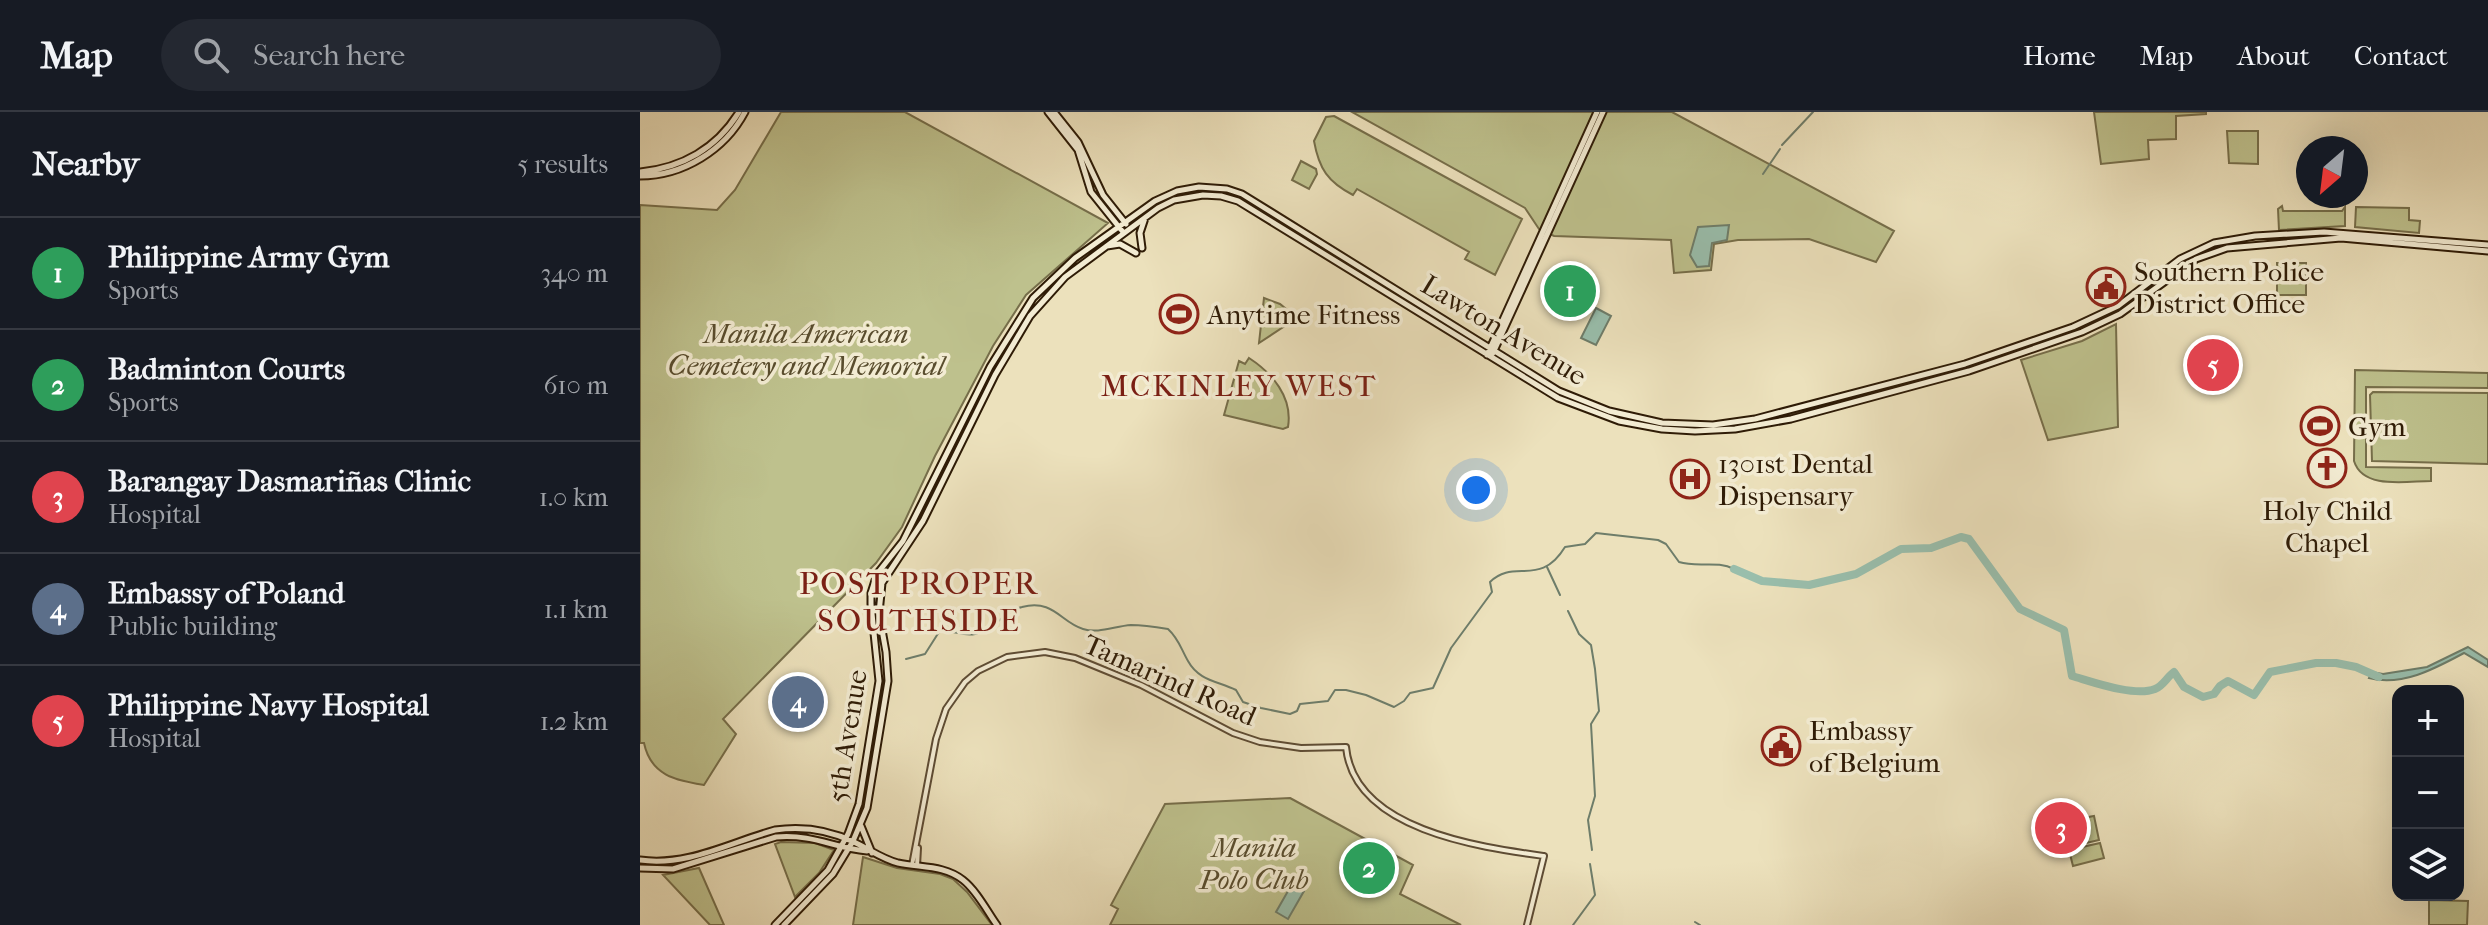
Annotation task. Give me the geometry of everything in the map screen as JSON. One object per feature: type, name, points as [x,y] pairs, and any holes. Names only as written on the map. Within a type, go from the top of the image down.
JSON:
[{"type":"main road","points":[[640,174],[674,166],[693,157],[724,133],[739,112]]},
{"type":"main road","points":[[640,174],[667,173],[700,159],[725,140],[745,112]]},
{"type":"main road","points":[[1051,112],[1075,137],[1103,195],[1124,227]]},
{"type":"main road","points":[[1488,356],[1600,112]]},
{"type":"main road","name":"Lawton Avenue","points":[[884,579],[923,521],[995,375],[1030,316],[1065,277],[1155,201],[1177,191],[1210,187],[1237,192],[1559,391],[1609,411],[1677,425],[1736,422],[1788,411],[1965,364],[2073,327],[2118,306],[2180,259],[2214,243],[2255,236],[2324,232],[2488,245]]},
{"type":"main road","name":"Lawton Avenue","points":[[877,574],[903,541],[984,379],[1023,312],[1059,272],[1124,227],[1169,202],[1191,196],[1217,195],[1238,201],[1558,398],[1619,421],[1677,430],[1735,429],[1791,419],[1957,374],[2082,332],[2120,314],[2196,259],[2227,248],[2341,238],[2488,251]]},
{"type":"main road","points":[[1099,250],[1117,244],[1139,250],[1147,215]]},
{"type":"main road","points":[[1478,341],[1488,341],[1500,335]]},
{"type":"main road","points":[[1500,335],[1504,357]]},
{"type":"main road","name":"5th Avenue","points":[[784,925],[828,881],[849,840],[863,787],[878,694],[880,667],[871,604],[877,574]]},
{"type":"main road","name":"5th Avenue","points":[[849,840],[860,825],[871,789],[888,681],[878,605],[884,579]]},
{"type":"main road","points":[[860,825],[870,852]]},
{"type":"main road","points":[[640,860],[663,862],[683,859],[762,833],[791,828],[819,830],[849,840],[894,862],[944,870],[965,881],[997,925]]},
{"type":"main road","points":[[640,868],[673,869],[776,837],[804,836],[870,852]]},
{"type":"main road","name":"5th Avenue","points":[[775,925],[817,884],[846,847]]},
{"type":"street","name":"Tamarind Road","points":[[914,865],[936,739],[946,709],[965,682],[978,671],[1007,657],[1045,652],[1075,658],[1163,695],[1233,733],[1260,742],[1301,748],[1346,747],[1349,764],[1364,789],[1378,803],[1405,820],[1466,843],[1544,856],[1527,925]]},
{"type":"green space","name":"Manila American Cemetery and Memorial","points":[[781,112],[905,112],[1108,223],[1026,295],[993,346],[935,456],[902,527],[876,563],[723,719],[736,734],[704,785],[666,774],[652,763],[644,743],[640,743],[640,205],[717,210],[735,190]]},
{"type":"green space","points":[[1352,112],[1672,112],[1894,231],[1876,262],[1809,239],[1738,240],[1714,244],[1711,270],[1674,273],[1671,240],[1554,236],[1539,229],[1525,208]]},
{"type":"green space","points":[[2094,112],[2206,114],[2176,116],[2176,139],[2148,140],[2149,159],[2101,164]]},
{"type":"green space","points":[[1334,116],[1522,219],[1495,275],[1465,259],[1469,252],[1357,189],[1353,195],[1331,180],[1322,167],[1314,141],[1326,117]]},
{"type":"green space","points":[[2227,131],[2258,131],[2258,164],[2229,163]]},
{"type":"green space","points":[[1301,161],[1316,169],[1317,174],[1309,189],[1292,180]]},
{"type":"green space","points":[[2282,206],[2283,211],[2342,211],[2345,208],[2345,226],[2279,230],[2278,209]]},
{"type":"green space","points":[[2356,208],[2409,208],[2409,220],[2420,221],[2419,233],[2355,227]]},
{"type":"green space","points":[[2277,263],[2306,263],[2306,295],[2277,295]]},
{"type":"green space","points":[[1264,298],[1280,304],[1297,318],[1259,343]]},
{"type":"green space","points":[[2116,324],[2118,427],[2048,440],[2021,360],[2082,341]]},
{"type":"green space","points":[[1249,358],[1266,371],[1279,387],[1287,406],[1288,427],[1283,429],[1224,415],[1239,361],[1245,364]]},
{"type":"green space","points":[[2355,370],[2488,373],[2488,388],[2366,387],[2366,467],[2431,468],[2431,481],[2387,482],[2366,476],[2359,470],[2354,461]]},
{"type":"green space","points":[[2373,392],[2488,393],[2488,464],[2372,461],[2370,395]]},
{"type":"green space","name":"Manila Polo Club","points":[[1290,798],[1413,865],[1400,894],[1461,925],[1110,925],[1118,909],[1111,905],[1165,804]]},
{"type":"green space","points":[[2094,816],[2099,840],[2073,846],[2067,821]]},
{"type":"green space","points":[[815,843],[834,850],[819,873],[795,897],[775,844]]},
{"type":"green space","points":[[2100,843],[2104,858],[2073,866],[2069,850]]},
{"type":"green space","points":[[863,857],[897,868],[940,874],[953,879],[992,925],[853,925]]},
{"type":"green space","points":[[699,868],[724,925],[710,925],[663,875]]},
{"type":"green space","points":[[2429,901],[2468,901],[2467,925],[2429,925]]},
{"type":"shaded area","points":[[1729,225],[1727,240],[1712,243],[1709,266],[1697,267],[1690,255],[1698,227]]},
{"type":"shaded area","points":[[1596,308],[1611,316],[1596,345],[1581,338]]},
{"type":"shaded area","points":[[2468,647],[2488,660],[2488,667],[2464,653],[2406,678],[2369,678],[2372,672],[2383,674],[2427,667]]},
{"type":"shaded area","points":[[1292,884],[1304,891],[1288,919],[1276,912]]},
{"type":"waterway","points":[[1782,145],[1813,112]]},
{"type":"waterway","points":[[1763,174],[1780,149]]},
{"type":"waterway","points":[[906,659],[925,654],[939,632],[975,634],[1010,612],[1033,605],[1056,612],[1075,626],[1089,630],[1131,625],[1168,629],[1192,668],[1209,680],[1236,690],[1243,702],[1261,708],[1290,714],[1297,711],[1300,704],[1328,701],[1335,690],[1366,695],[1394,707],[1410,693],[1433,688],[1451,648],[1492,592],[1490,582],[1508,572],[1537,570],[1546,566],[1565,547],[1585,544],[1596,533],[1658,540],[1666,544],[1679,562],[1734,569]]},
{"type":"waterway","points":[[1734,569],[1762,581],[1809,585],[1856,574],[1901,549],[1931,548],[1961,537],[1969,539],[2020,609],[2064,630],[2072,676],[2114,688],[2146,691],[2158,688],[2174,672],[2184,687],[2203,697],[2214,694],[2228,681],[2254,695],[2270,672],[2316,663],[2356,667],[2379,677]]},
{"type":"waterway","points":[[1547,567],[1560,595]]},
{"type":"waterway","points":[[1568,611],[1579,634],[1591,645],[1595,669],[1599,711],[1591,724],[1595,796],[1588,820],[1592,850]]},
{"type":"waterway","points":[[1573,925],[1595,895],[1590,864]]},
{"type":"waterway","points":[[1695,922],[1700,925]]},
{"type":"place","name":"Southern Police District Office","points":[[2106,287]]},
{"type":"place","name":"Philippine Army Gym","points":[[1570,291]]},
{"type":"place","name":"Anytime Fitness","points":[[1179,314]]},
{"type":"place","name":"Philippine Navy Hospital","points":[[2213,365]]},
{"type":"place","name":"Gym","points":[[2320,426]]},
{"type":"place","name":"Holy Child Chapel","points":[[2327,468]]},
{"type":"place","name":"1301st Dental Dispensary","points":[[1690,479]]},
{"type":"place","name":"Embassy of Poland","points":[[798,702]]},
{"type":"place","name":"Embassy of Belgium","points":[[1781,746]]},
{"type":"place","name":"Barangay Dasmariñas Clinic","points":[[2061,828]]},
{"type":"place","name":"Badminton Courts","points":[[1369,868]]},
{"type":"district","name":"MCKINLEY WEST","points":[[1239,386]]},
{"type":"district","name":"POST PROPER SOUTHSIDE","points":[[919,602]]}]
